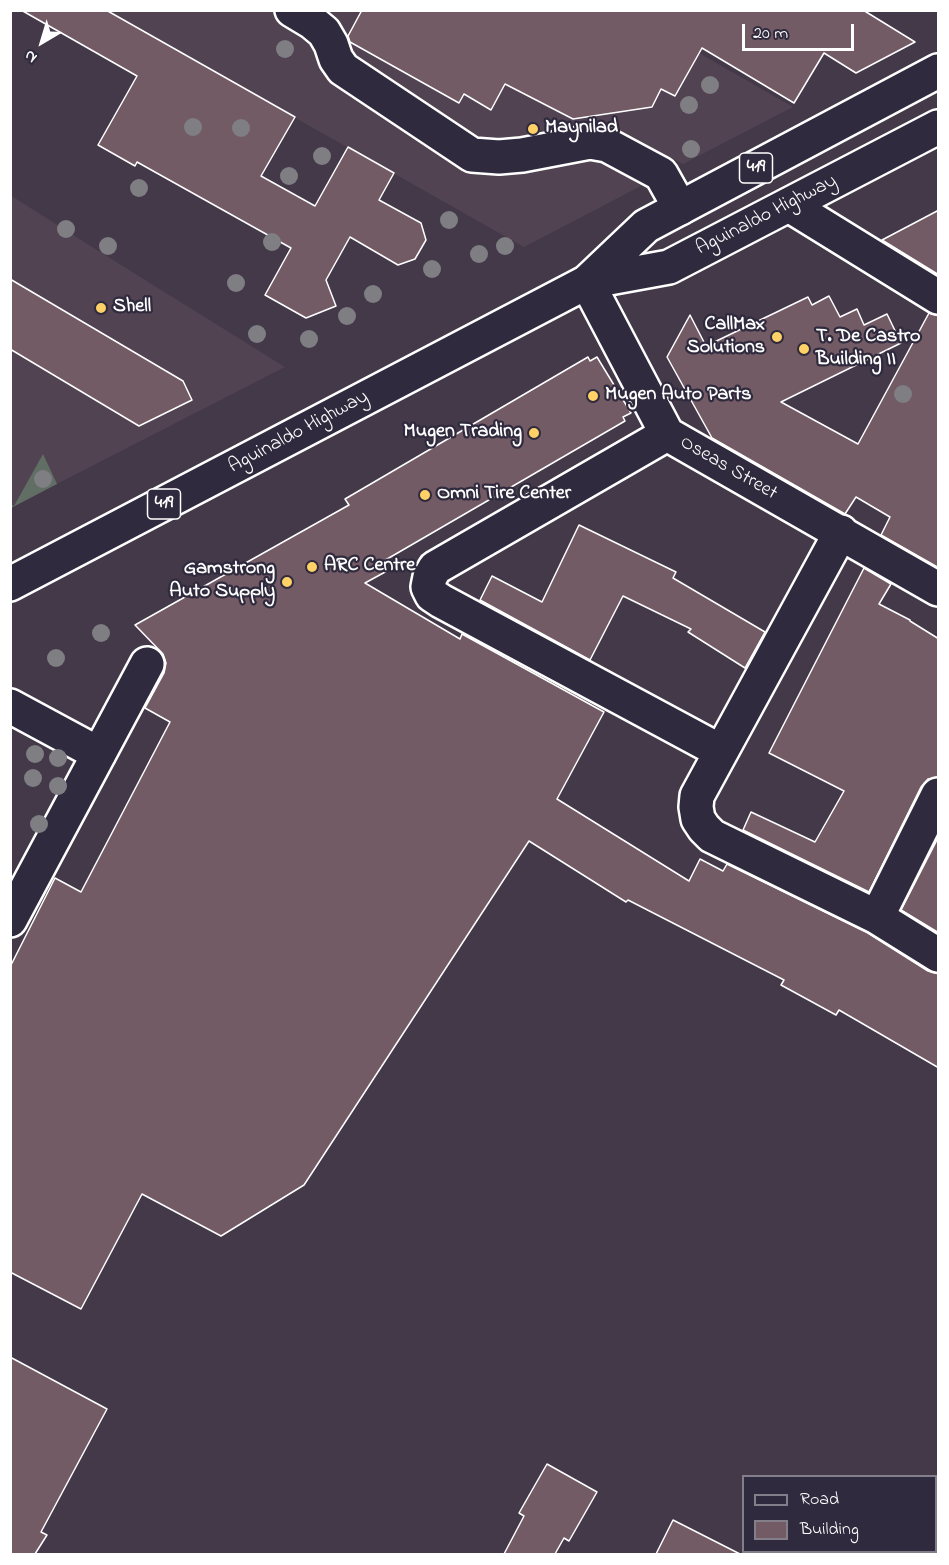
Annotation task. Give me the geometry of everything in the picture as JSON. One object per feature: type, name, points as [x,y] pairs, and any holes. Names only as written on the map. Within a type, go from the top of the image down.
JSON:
[{"type":"main road","points":[[292,10],[324,32],[343,69],[472,154],[499,157],[590,142],[607,145],[661,174],[680,208]]},
{"type":"main road","name":"Aguinaldo Highway","points":[[10,584],[587,282],[646,226],[939,71]]},
{"type":"main road","name":"Aguinaldo Highway","points":[[587,282],[669,267],[939,127]]},
{"type":"main road","points":[[789,205],[939,297]]},
{"type":"main road","name":"Oseas Street","points":[[587,282],[667,434],[939,589]]},
{"type":"main road","points":[[667,434],[435,568],[428,587],[432,595],[441,601],[720,751]]},
{"type":"main road","points":[[841,532],[697,796],[698,819],[712,836],[877,917],[939,956]]},
{"type":"main road","points":[[10,920],[147,664]]},
{"type":"main road","points":[[10,706],[99,754]]},
{"type":"main road","points":[[877,917],[939,795]]},
{"type":"shaded area","name":"Maynilad","points":[[106,11],[626,11],[793,107],[683,164],[635,140],[623,173],[641,186],[524,247]]},
{"type":"shaded area","name":"Shell","points":[[10,195],[285,367],[14,506],[11,504]]},
{"type":"green space","points":[[43,454],[57,484],[11,508],[11,504],[14,506]]},
{"type":"building","points":[[21,10],[106,10],[295,117],[261,176],[315,206],[348,147],[394,173],[379,200],[421,223],[426,240],[415,259],[398,265],[350,237],[326,280],[336,306],[306,318],[265,295],[291,248],[137,162],[135,166],[98,145],[137,76]]},
{"type":"building","points":[[362,10],[863,10],[915,42],[856,73],[824,53],[794,103],[702,48],[675,96],[661,89],[652,107],[573,119],[505,84],[491,110],[464,94],[459,103],[350,42],[348,36]]},
{"type":"building","points":[[939,210],[939,275],[882,240]]},
{"type":"building","points":[[10,279],[183,381],[192,400],[139,426],[10,349]]},
{"type":"building","points":[[829,296],[840,317],[857,309],[864,325],[887,314],[901,343],[781,402],[858,444],[929,313],[939,316],[939,568],[881,535],[890,517],[856,497],[845,514],[712,438],[667,357],[690,315],[706,346],[808,297],[812,305]]},
{"type":"building","points":[[588,357],[590,361],[597,357],[631,413],[623,417],[625,421],[382,562],[387,571],[365,583],[460,639],[462,634],[604,712],[557,799],[689,881],[700,859],[723,871],[727,864],[868,933],[928,971],[939,974],[939,1068],[839,1010],[836,1015],[781,985],[784,980],[628,900],[626,902],[529,841],[304,1185],[221,1236],[142,1194],[81,1309],[10,1272],[10,967],[55,878],[81,892],[170,722],[145,708],[164,673],[166,663],[163,654],[135,625],[349,505],[345,499]]},
{"type":"building","points":[[579,525],[676,572],[673,578],[765,632],[745,668],[688,632],[691,629],[623,596],[590,660],[480,600],[492,576],[542,602]]},
{"type":"building","points":[[864,568],[891,584],[879,604],[939,639],[939,777],[928,779],[921,787],[869,892],[743,830],[751,812],[815,842],[844,791],[769,753]]},
{"type":"building","points":[[939,836],[939,933],[901,910]]},
{"type":"building","points":[[10,1357],[107,1409],[41,1532],[47,1535],[35,1554],[10,1554]]},
{"type":"building","points":[[547,1464],[597,1492],[569,1541],[564,1538],[555,1554],[504,1554],[524,1516],[519,1513]]},
{"type":"building","points":[[673,1520],[740,1554],[656,1554]]},
{"type":"place","name":"Maynilad","points":[[533,129]]},
{"type":"place","name":"Shell","points":[[101,308]]},
{"type":"place","name":"CallMax Solutions","points":[[777,337]]},
{"type":"place","name":"T. De Castro Building II","points":[[804,349]]},
{"type":"place","name":"Mugen Auto Parts","points":[[593,396]]},
{"type":"place","name":"Mugen Trading","points":[[534,433]]},
{"type":"place","name":"Omni Tire Center","points":[[425,495]]},
{"type":"place","name":"ARC Centre","points":[[312,567]]},
{"type":"place","name":"Gamstrong Auto Supply","points":[[287,582]]}]
